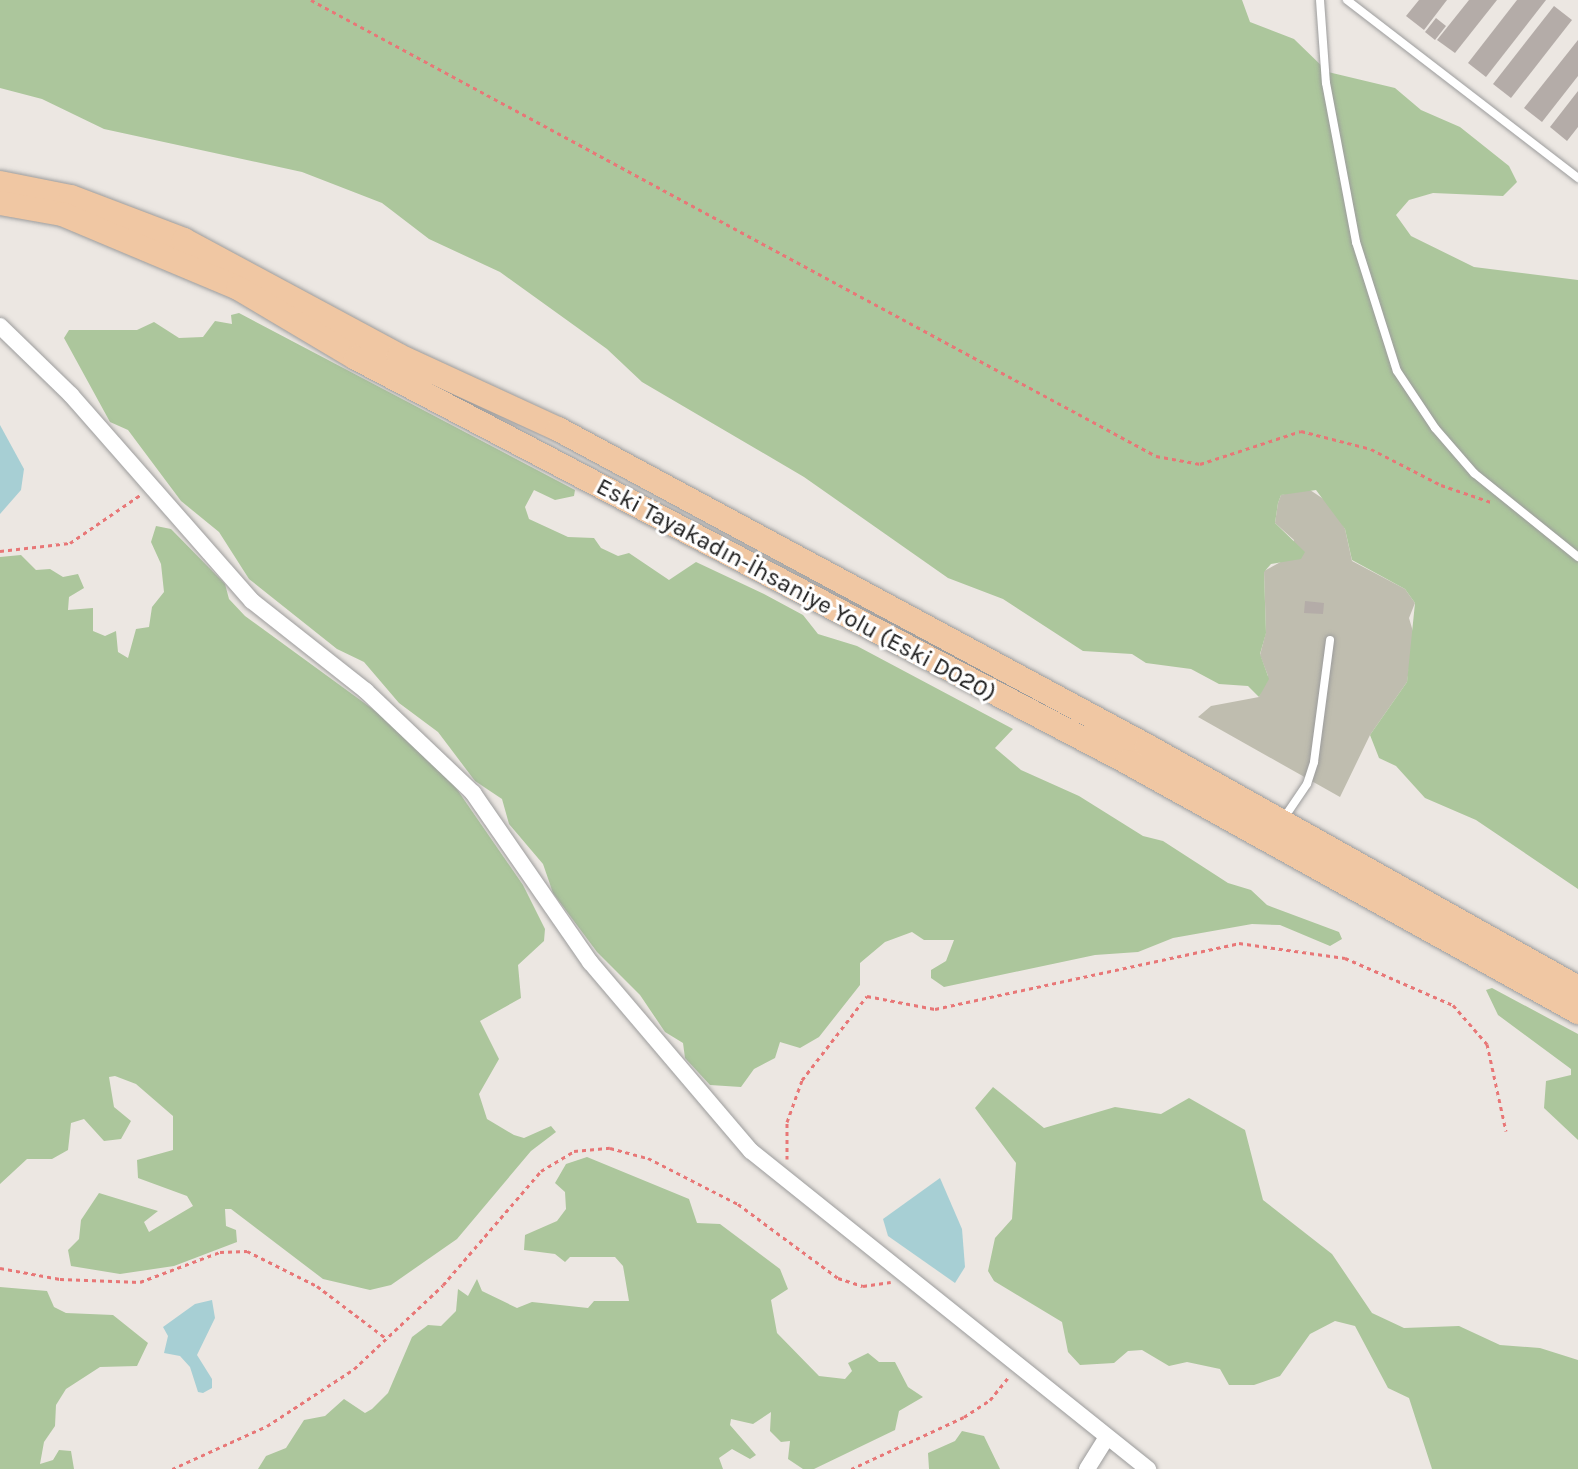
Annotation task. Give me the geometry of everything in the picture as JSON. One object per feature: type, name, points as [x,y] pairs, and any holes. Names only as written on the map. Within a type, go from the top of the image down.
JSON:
[{"type":"main road","name":"Eski Tayakadın-İhsaniye Yolu (Eski D020)","points":[[0,183],[71,197],[184,240],[399,356],[558,429],[1281,822],[1578,988]]},
{"type":"main road","name":"Eski Tayakadın-İhsaniye Yolu (Eski D020)","points":[[0,203],[62,214],[238,288],[356,358],[1127,762],[1578,1012]]},
{"type":"street","points":[[0,326],[71,395],[148,487],[270,618],[378,701],[473,793],[590,962],[775,1175],[915,1279],[1106,1439],[1148,1469]]},
{"type":"street","points":[[1087,1469],[1106,1439]]},
{"type":"lane","points":[[1320,0],[1326,83],[1356,242],[1397,371],[1435,428],[1517,511],[1578,557]]},
{"type":"lane","points":[[1347,0],[1578,178]]},
{"type":"lane","points":[[1281,822],[1307,784],[1314,762],[1330,640]]},
{"type":"path","points":[[311,0],[1156,456],[1200,464],[1301,431],[1371,449],[1441,485],[1517,511]]},
{"type":"path","points":[[0,551],[70,543],[101,526],[148,487]]},
{"type":"path","points":[[775,1175],[787,1158],[787,1122],[802,1080],[867,996],[935,1009],[1239,943],[1345,958],[1453,1005],[1487,1044],[1506,1131]]},
{"type":"path","points":[[172,1469],[267,1426],[354,1369],[388,1340],[491,1233],[541,1171],[558,1157],[592,1148],[629,1152],[678,1172],[738,1204],[851,1284],[915,1279]]},
{"type":"path","points":[[0,1268],[60,1279],[140,1282],[220,1252],[247,1251],[317,1286],[388,1340]]},
{"type":"path","points":[[851,1469],[977,1409],[990,1400],[1018,1365]]},
{"type":"shaded area","points":[[1307,488],[1331,504],[1345,529],[1352,561],[1405,589],[1415,603],[1409,618],[1414,635],[1407,682],[1370,735],[1340,797],[1198,717],[1211,706],[1259,697],[1268,676],[1260,655],[1266,632],[1264,571],[1288,558],[1294,540],[1275,523],[1278,503],[1281,495]]},
{"type":"green space","points":[[0,0],[1242,0],[1250,22],[1294,39],[1328,72],[1395,88],[1421,110],[1460,127],[1509,166],[1517,182],[1503,196],[1433,193],[1409,200],[1396,215],[1411,236],[1474,267],[1578,280],[1578,889],[1476,820],[1425,798],[1396,766],[1379,758],[1370,735],[1407,682],[1415,603],[1405,589],[1352,560],[1345,529],[1316,490],[1281,495],[1278,503],[1275,523],[1305,552],[1301,559],[1271,564],[1264,572],[1266,633],[1260,654],[1269,679],[1259,697],[1248,686],[1219,684],[1191,669],[1146,663],[1132,654],[1083,651],[1003,599],[948,578],[804,477],[642,382],[607,349],[500,272],[429,239],[382,203],[302,172],[104,129],[42,99],[0,88]]},
{"type":"green space","points":[[239,313],[575,490],[574,496],[555,500],[534,490],[525,507],[529,519],[568,537],[594,538],[601,548],[618,556],[629,553],[669,580],[696,562],[764,594],[803,615],[818,634],[857,646],[1013,729],[995,748],[1021,770],[1079,796],[1143,836],[1163,841],[1228,883],[1251,890],[1267,905],[1339,932],[1342,939],[1330,946],[1280,925],[1252,924],[1173,938],[1138,952],[1095,955],[944,987],[931,978],[931,970],[946,961],[954,940],[924,940],[912,932],[885,942],[860,963],[860,985],[819,1037],[800,1048],[780,1042],[775,1058],[754,1069],[741,1087],[710,1085],[685,1058],[683,1043],[665,1032],[640,995],[597,952],[553,893],[543,864],[509,824],[502,799],[475,781],[438,732],[399,703],[364,662],[337,649],[249,579],[219,532],[181,501],[128,430],[110,422],[64,338],[69,330],[137,330],[154,322],[179,338],[203,337],[215,321],[232,324],[231,315]]},
{"type":"green space","points":[[156,526],[171,529],[225,584],[229,599],[245,616],[389,721],[454,785],[523,885],[545,929],[544,941],[518,965],[521,998],[480,1021],[499,1059],[479,1094],[487,1119],[514,1135],[524,1138],[551,1126],[556,1132],[531,1151],[457,1239],[391,1285],[370,1290],[323,1279],[231,1209],[225,1209],[226,1226],[236,1230],[237,1242],[174,1266],[120,1274],[71,1266],[68,1250],[79,1239],[81,1220],[99,1193],[158,1211],[144,1222],[149,1232],[193,1206],[187,1196],[138,1178],[137,1160],[173,1150],[173,1116],[136,1084],[115,1076],[109,1077],[114,1107],[131,1121],[121,1139],[104,1141],[84,1119],[71,1123],[68,1150],[52,1159],[27,1159],[0,1184],[0,557],[21,555],[36,570],[50,569],[63,577],[78,574],[84,588],[69,597],[68,610],[93,608],[93,631],[105,636],[116,631],[118,652],[128,658],[136,629],[149,627],[152,607],[164,592],[161,564],[151,542]]},
{"type":"green space","points":[[1492,988],[1578,1034],[1578,1140],[1544,1108],[1546,1081],[1571,1075],[1571,1069],[1498,1015],[1486,990]]},
{"type":"green space","points":[[993,1087],[1044,1128],[1115,1107],[1161,1114],[1189,1098],[1245,1130],[1263,1200],[1332,1254],[1372,1313],[1404,1328],[1459,1326],[1500,1345],[1540,1348],[1578,1360],[1578,1469],[1432,1469],[1409,1398],[1388,1388],[1355,1326],[1335,1321],[1310,1334],[1280,1376],[1254,1385],[1229,1385],[1220,1369],[1187,1362],[1169,1366],[1142,1350],[1128,1351],[1114,1363],[1080,1365],[1068,1352],[1062,1322],[994,1281],[988,1271],[995,1238],[1012,1219],[1016,1163],[975,1108]]},
{"type":"green space","points":[[587,1157],[689,1199],[697,1223],[720,1224],[780,1269],[788,1289],[771,1300],[777,1333],[819,1376],[845,1379],[852,1371],[848,1363],[868,1353],[879,1362],[895,1362],[908,1387],[923,1397],[899,1411],[895,1430],[814,1469],[803,1469],[788,1459],[790,1441],[781,1442],[770,1431],[771,1412],[753,1424],[731,1419],[730,1425],[756,1455],[750,1459],[732,1449],[719,1458],[723,1469],[258,1469],[266,1456],[286,1448],[304,1420],[325,1416],[344,1399],[365,1413],[372,1409],[388,1393],[412,1337],[428,1325],[441,1326],[456,1311],[458,1289],[468,1296],[477,1279],[482,1291],[517,1308],[532,1302],[588,1308],[594,1301],[629,1301],[623,1266],[615,1257],[570,1257],[565,1262],[555,1254],[524,1250],[525,1235],[557,1221],[566,1209],[565,1192],[555,1183],[566,1164]]},
{"type":"green space","points":[[0,1287],[47,1291],[54,1307],[66,1313],[113,1315],[148,1343],[137,1366],[100,1367],[66,1389],[56,1405],[55,1426],[44,1442],[40,1464],[53,1460],[59,1450],[71,1451],[74,1469],[0,1469]]},
{"type":"green space","points":[[962,1431],[984,1436],[1000,1469],[929,1469],[928,1453],[955,1441]]},
{"type":"water","points":[[0,425],[24,469],[21,490],[0,514]]},
{"type":"water","points":[[940,1178],[962,1229],[965,1267],[955,1283],[888,1236],[883,1219]]},
{"type":"water","points":[[212,1300],[215,1318],[197,1355],[212,1379],[212,1388],[203,1393],[198,1392],[190,1367],[180,1356],[164,1353],[168,1336],[163,1327],[195,1304]]},
{"type":"building","points":[[1419,0],[1447,0],[1424,30],[1406,16]]},
{"type":"building","points":[[1469,0],[1497,0],[1455,53],[1437,40]]},
{"type":"building","points":[[1517,0],[1546,0],[1486,77],[1468,63]]},
{"type":"building","points":[[1554,6],[1572,20],[1511,98],[1493,84]]},
{"type":"building","points":[[1436,18],[1446,26],[1435,40],[1425,32]]},
{"type":"building","points":[[1578,40],[1578,76],[1542,122],[1524,108]]},
{"type":"building","points":[[1578,91],[1578,127],[1567,141],[1550,127]]},
{"type":"building","points":[[1305,601],[1324,603],[1323,614],[1304,613]]}]
